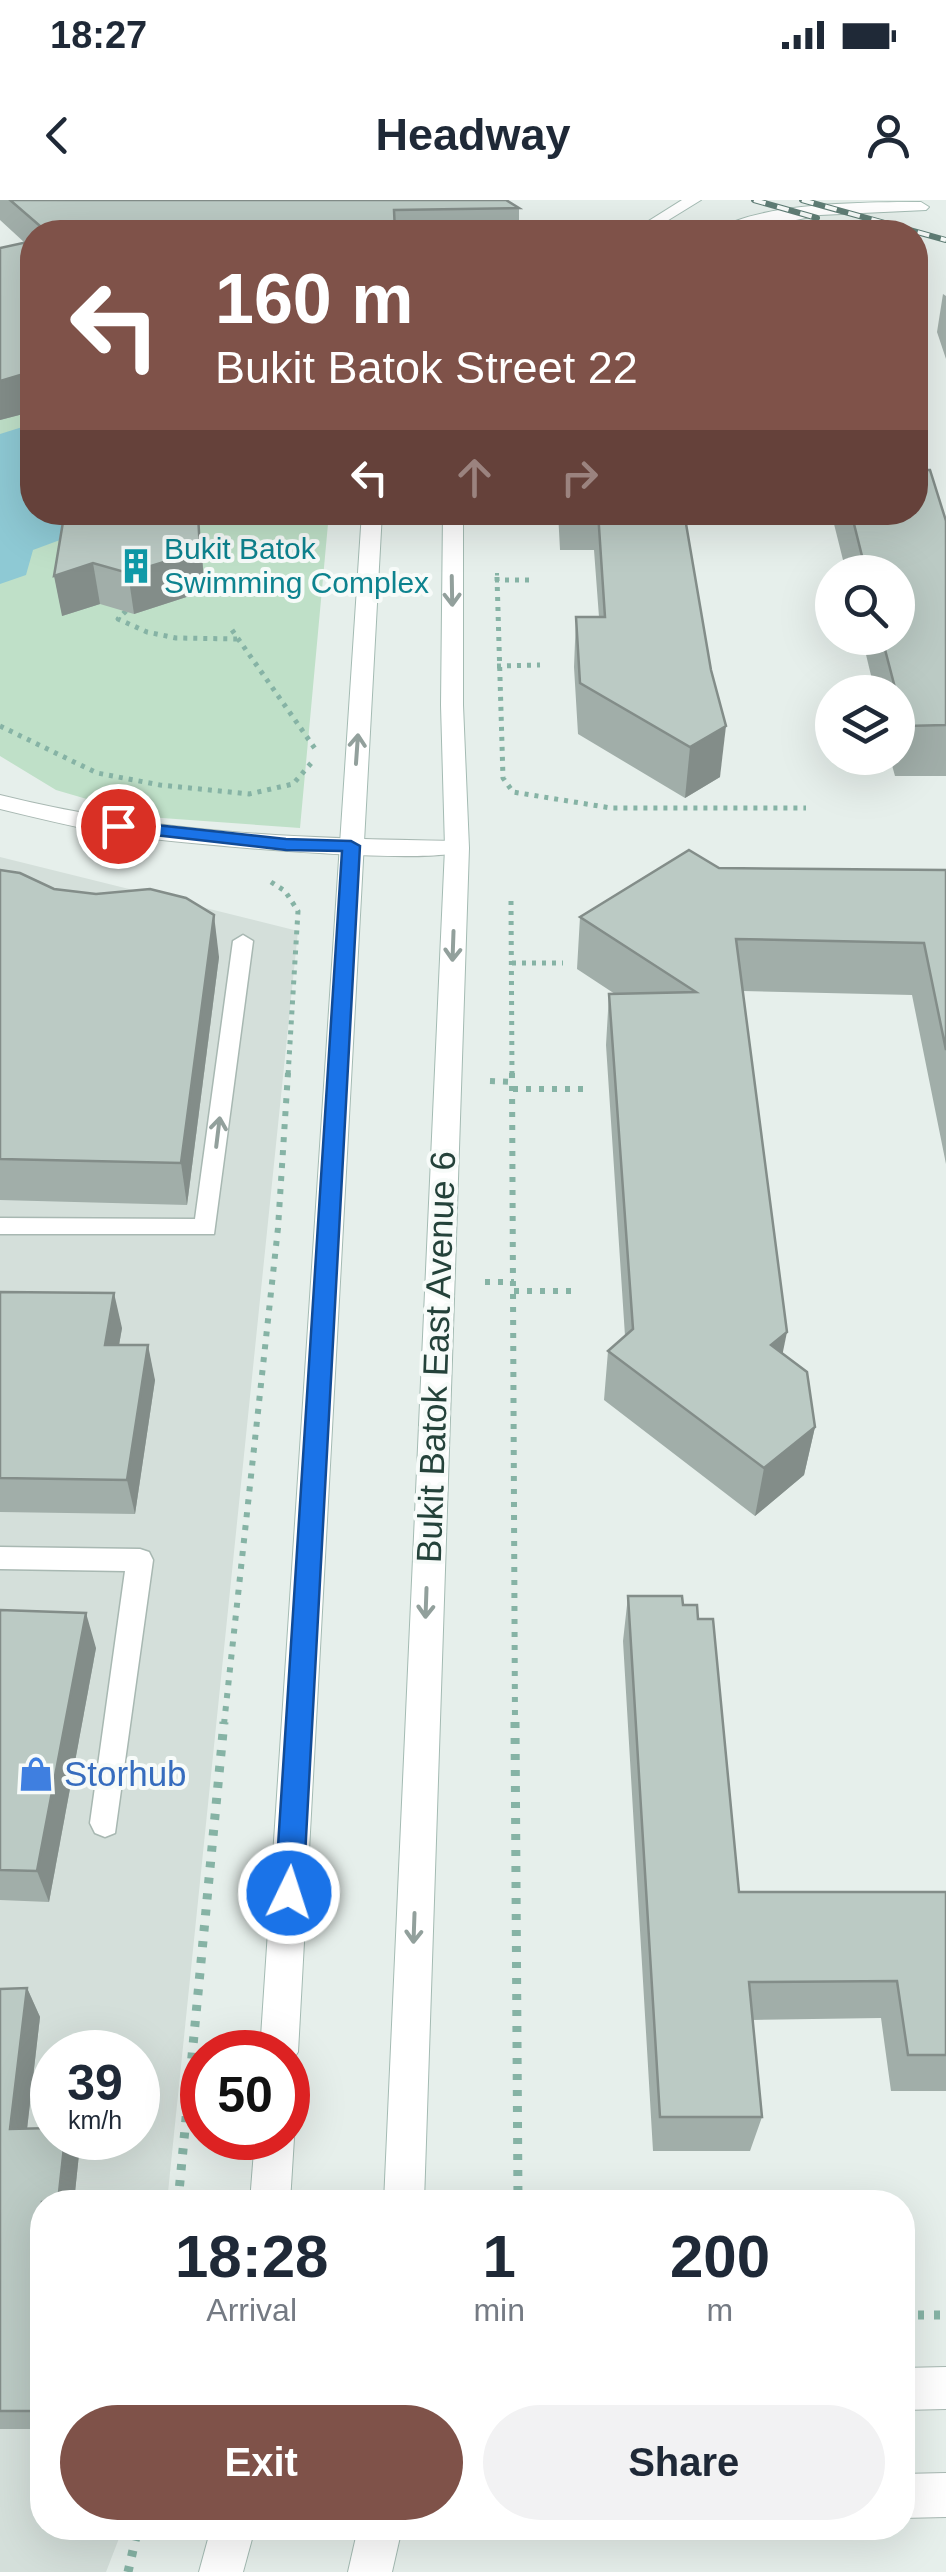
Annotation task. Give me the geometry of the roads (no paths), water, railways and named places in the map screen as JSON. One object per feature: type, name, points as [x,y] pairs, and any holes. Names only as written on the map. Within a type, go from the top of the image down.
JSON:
[{"type":"main road","points":[[657,220],[679,204],[693,200]]},
{"type":"main road","points":[[737,220],[769,200]]},
{"type":"main road","points":[[757,220],[815,208],[927,209],[893,200]]},
{"type":"main road","points":[[280,2030],[371,525]]},
{"type":"main road","name":"Bukit Batok East Avenue 6","points":[[404,2190],[457,848],[452,705],[453,525]]},
{"type":"main road","points":[[0,802],[52,817],[150,831],[286,844],[457,848]]},
{"type":"main road","points":[[271,2190],[273,2160]]},
{"type":"main road","points":[[915,2389],[946,2388]]},
{"type":"main road","points":[[915,2496],[946,2495]]},
{"type":"main road","points":[[221,2572],[230,2540]]},
{"type":"main road","points":[[370,2572],[377,2540]]},
{"type":"lane","points":[[0,1226],[206,1228],[243,941]]},
{"type":"lane","points":[[0,1558],[140,1560],[105,1823]]},
{"type":"water","points":[[20,428],[20,525],[88,525],[87,530],[33,550],[26,575],[0,584],[0,434]]},
{"type":"railway","points":[[754,200],[817,218]]},
{"type":"railway","points":[[802,200],[874,220]]},
{"type":"railway","points":[[928,235],[946,240]]},
{"type":"place","name":"Bukit Batok Swimming Complex","points":[[136,566]]},
{"type":"place","name":"Storhub","points":[[36,1774]]}]
